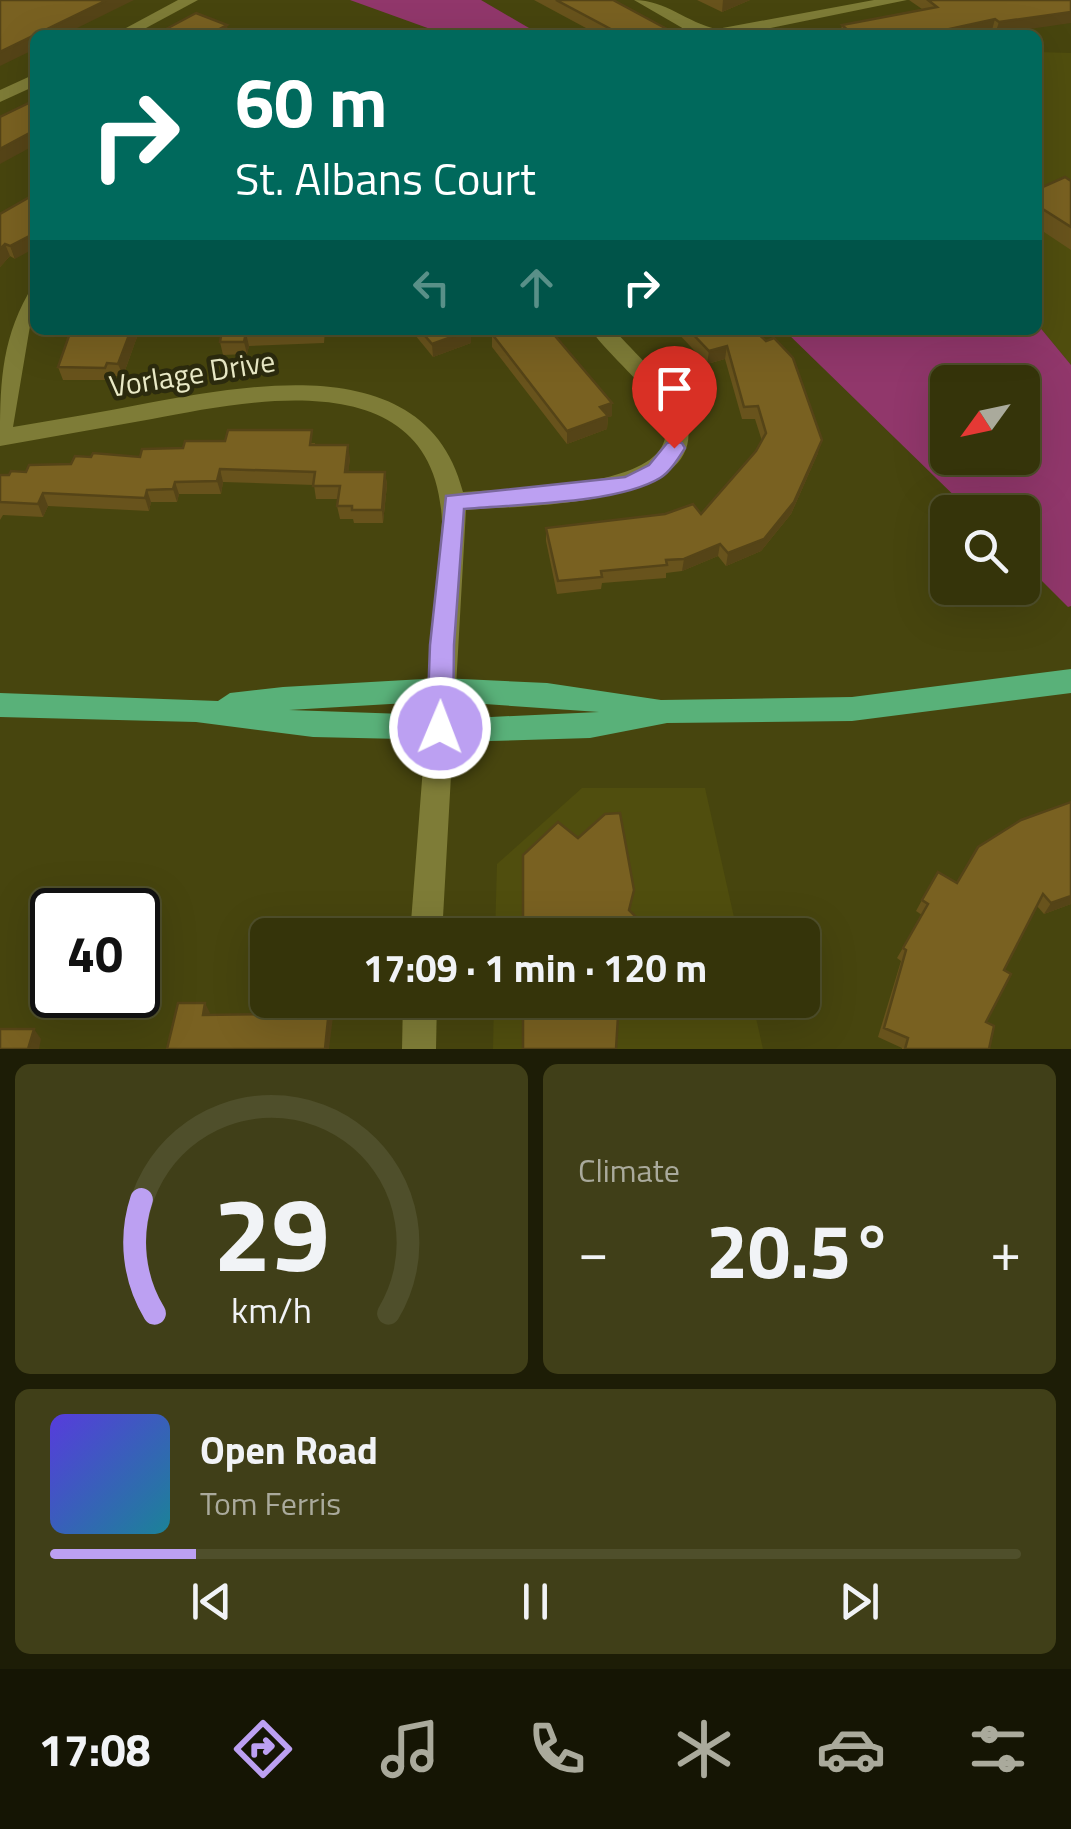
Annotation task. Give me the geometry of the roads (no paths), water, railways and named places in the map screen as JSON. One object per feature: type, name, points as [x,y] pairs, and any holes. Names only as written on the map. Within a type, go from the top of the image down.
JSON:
[{"type":"main road","points":[[0,704],[196,710],[313,725],[590,726],[667,711],[852,709],[1071,681]]},
{"type":"main road","points":[[196,710],[313,694],[492,688],[584,696],[667,711]]},
{"type":"street","points":[[132,30],[190,0]]},
{"type":"street","points":[[642,0],[698,30]]},
{"type":"street","points":[[738,30],[899,0]]},
{"type":"street","points":[[0,96],[30,81]]},
{"type":"street","points":[[0,438],[19,326],[30,307]]},
{"type":"street","points":[[454,502],[628,484],[656,471],[674,448],[678,427],[672,411],[606,335]]},
{"type":"street","name":"Vorlage Drive","points":[[0,438],[272,390],[337,394],[393,413],[434,448],[446,470],[454,502],[427,918]]},
{"type":"street","points":[[419,1049],[420,1018]]}]
